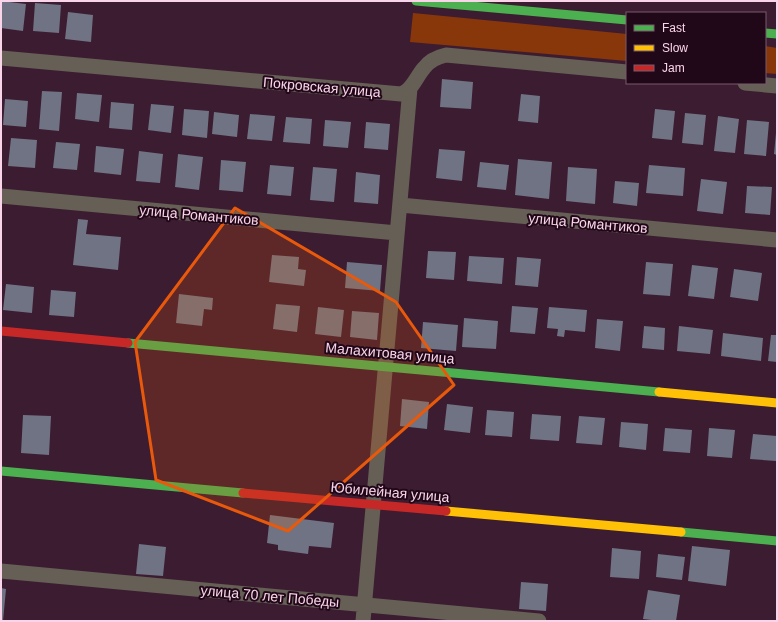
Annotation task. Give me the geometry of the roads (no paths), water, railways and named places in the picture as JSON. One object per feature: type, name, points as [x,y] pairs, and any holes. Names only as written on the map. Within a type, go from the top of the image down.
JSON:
[{"type":"street","points":[[416,1],[626,20]]},
{"type":"street","points":[[766,33],[777,34]]},
{"type":"street","points":[[363,621],[410,88],[427,64],[446,54],[626,72]]},
{"type":"street","name":"Покровская улица","points":[[1,58],[401,94],[406,93],[410,88]]},
{"type":"street","points":[[756,84],[777,86]]},
{"type":"street","name":"улица Романтиков","points":[[1,196],[397,233]]},
{"type":"street","name":"улица Романтиков","points":[[400,205],[777,240]]},
{"type":"street","name":"Малахитовая улица","points":[[1,331],[777,403]]},
{"type":"street","name":"Юбилейная улица","points":[[1,471],[777,541]]},
{"type":"street","name":"улица 70 лет Победы","points":[[1,571],[539,621]]}]
